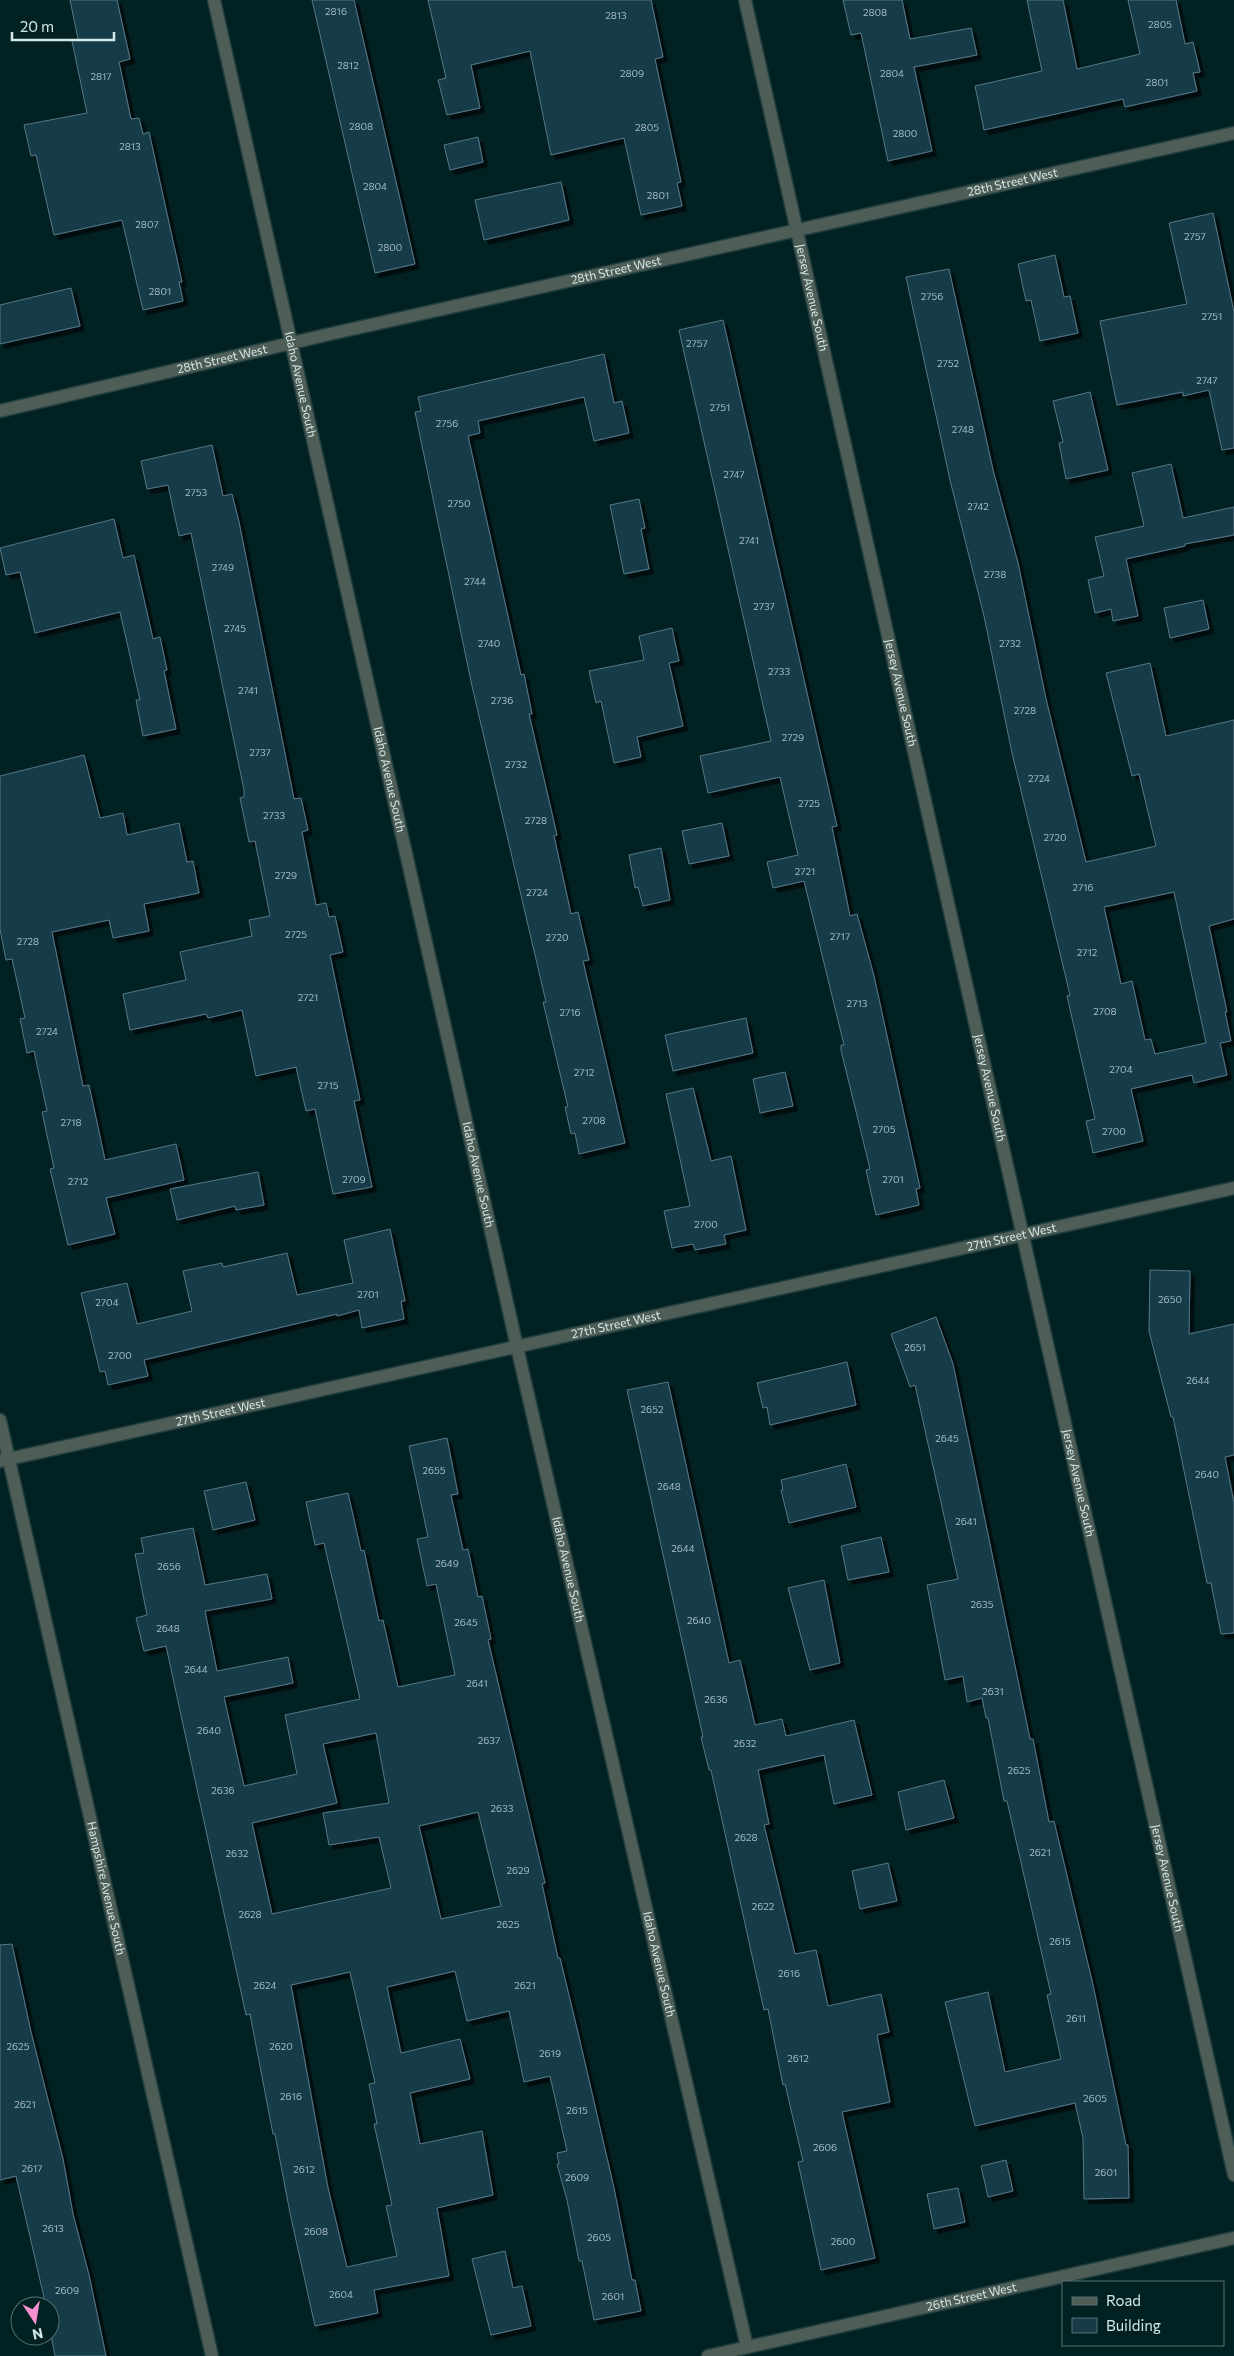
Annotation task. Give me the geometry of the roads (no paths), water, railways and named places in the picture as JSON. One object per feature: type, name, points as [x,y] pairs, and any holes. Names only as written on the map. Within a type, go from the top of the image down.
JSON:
[{"type":"street","name":"Idaho Avenue South","points":[[214,0],[518,1347],[747,2347]]},
{"type":"street","name":"Jersey Avenue South","points":[[745,0],[1024,1234],[1234,2175]]},
{"type":"street","name":"28th Street West","points":[[0,411],[292,343],[1234,133]]},
{"type":"street","name":"27th Street West","points":[[4,1460],[1234,1188]]},
{"type":"street","name":"Hampshire Avenue South","points":[[0,1420],[4,1460],[212,2356]]},
{"type":"street","name":"26th Street West","points":[[708,2356],[1234,2238]]}]
